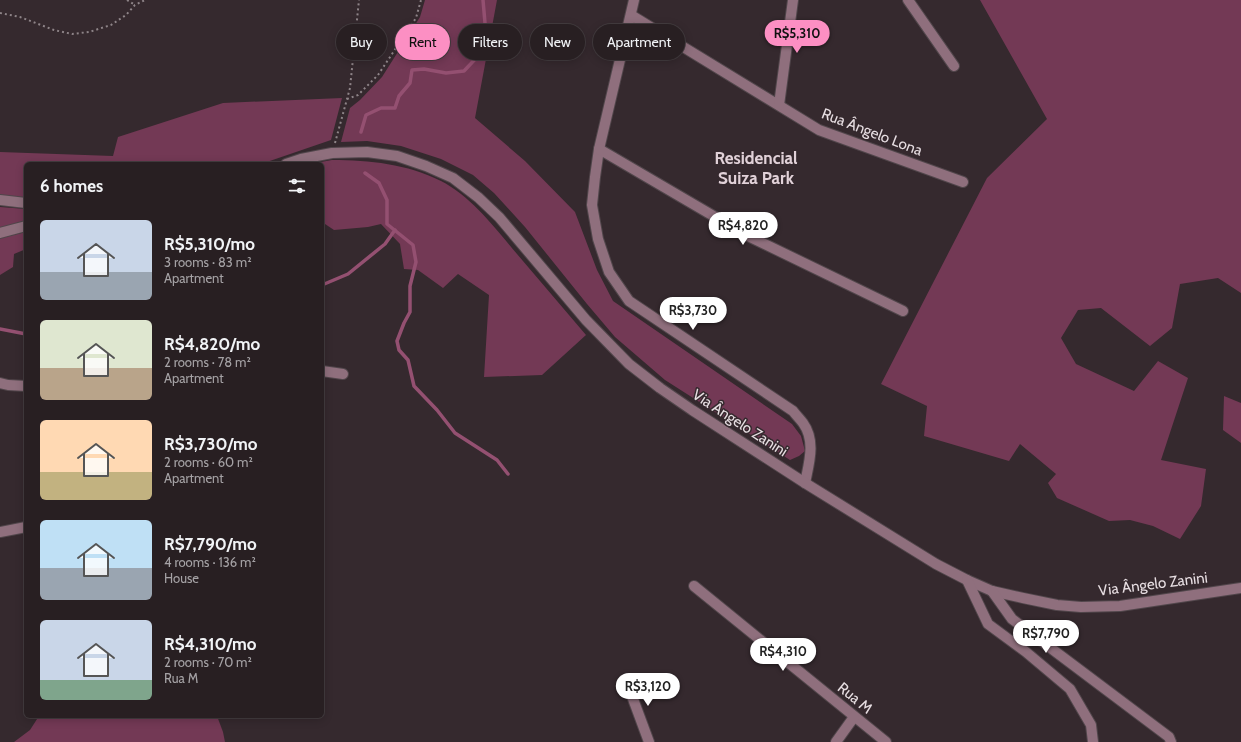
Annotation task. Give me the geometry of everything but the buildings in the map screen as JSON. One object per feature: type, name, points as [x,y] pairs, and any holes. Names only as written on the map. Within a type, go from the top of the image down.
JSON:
[{"type":"street","points":[[634,0],[599,149],[592,205],[598,239],[609,272],[629,301],[793,411],[804,424],[809,436],[811,455],[805,483]]},
{"type":"street","points":[[779,105],[793,0]]},
{"type":"street","points":[[908,0],[954,66]]},
{"type":"street","name":"Rua Ângelo Lona","points":[[631,15],[819,130],[963,182]]},
{"type":"street","points":[[599,149],[746,235],[903,311]]},
{"type":"street","name":"Via Ângelo Zanini","points":[[292,162],[332,153],[366,152],[397,156],[426,166],[453,178],[479,198],[500,217],[586,320],[629,364],[692,410],[805,483],[936,564],[967,580],[992,591],[1057,605],[1082,607],[1120,606],[1241,588]]},
{"type":"street","points":[[0,200],[24,203]]},
{"type":"street","points":[[0,233],[24,227]]},
{"type":"street","points":[[324,371],[343,374]]},
{"type":"street","points":[[0,383],[24,386]]},
{"type":"street","points":[[0,532],[24,527]]},
{"type":"street","points":[[967,580],[988,624],[1026,652],[1070,689],[1091,725],[1093,742]]},
{"type":"street","name":"Rua M","points":[[694,586],[886,742]]},
{"type":"street","points":[[992,591],[1012,619],[1169,738],[1171,742]]},
{"type":"street","points":[[626,680],[649,742]]},
{"type":"street","points":[[836,742],[854,716]]},
{"type":"path","points":[[127,0],[135,5]]},
{"type":"path","points":[[0,13],[20,17],[54,30],[72,34],[89,32],[111,26],[126,15],[135,5],[145,0]]},
{"type":"path","points":[[332,153],[350,88],[359,0]]},
{"type":"path","points":[[347,99],[358,95],[378,75],[416,18],[421,0]]},
{"type":"shaded area","points":[[425,0],[497,0],[493,24],[458,24],[458,60],[486,60],[475,118],[525,161],[575,212],[597,270],[613,301],[792,424],[801,436],[805,451],[799,456],[790,460],[665,380],[615,337],[525,227],[494,193],[473,175],[441,159],[401,146],[367,141],[341,142],[350,108],[360,100],[382,77],[395,56],[395,60],[450,60],[450,24],[416,24],[420,17]]},
{"type":"shaded area","points":[[980,0],[1241,0],[1241,293],[1218,278],[1180,284],[1172,328],[1150,346],[1101,308],[1078,310],[1061,338],[1076,364],[1134,391],[1158,361],[1188,378],[1161,460],[1206,469],[1201,506],[1180,539],[1153,526],[1130,520],[1109,521],[1057,498],[1048,483],[1056,474],[1020,444],[1009,461],[924,436],[927,406],[881,384],[987,178],[1047,119]]},
{"type":"shaded area","points":[[342,98],[331,140],[267,162],[24,162],[24,198],[0,195],[0,152],[113,156],[118,137],[223,103]]},
{"type":"shaded area","points":[[332,160],[388,164],[428,175],[452,188],[473,204],[586,335],[542,375],[484,377],[489,295],[458,274],[443,288],[418,270],[404,269],[400,244],[381,224],[368,227],[334,230],[324,223],[324,162],[321,162]]},
{"type":"shaded area","points":[[0,207],[24,209],[24,222],[0,228]]},
{"type":"shaded area","points":[[24,232],[24,250],[14,254],[13,267],[0,275],[0,238]]},
{"type":"shaded area","points":[[1224,396],[1241,403],[1241,443],[1223,430]]},
{"type":"shaded area","points":[[38,718],[218,718],[225,742],[14,742],[30,730]]},
{"type":"waterway","points":[[361,132],[366,115],[381,108],[395,108],[399,96],[410,83],[412,70],[424,69],[446,73],[464,71],[480,54],[478,36],[485,23],[483,0]]},
{"type":"waterway","points":[[365,173],[379,183],[387,200],[387,224],[413,245],[416,262],[410,286],[410,312],[397,341],[399,350],[408,360],[414,386],[437,410],[455,433],[497,460],[508,474]]},
{"type":"waterway","points":[[324,284],[348,274],[385,244],[395,230]]},
{"type":"waterway","points":[[0,329],[24,334]]},
{"type":"district","name":"Residencial Suiza Park","points":[[756,168]]}]
